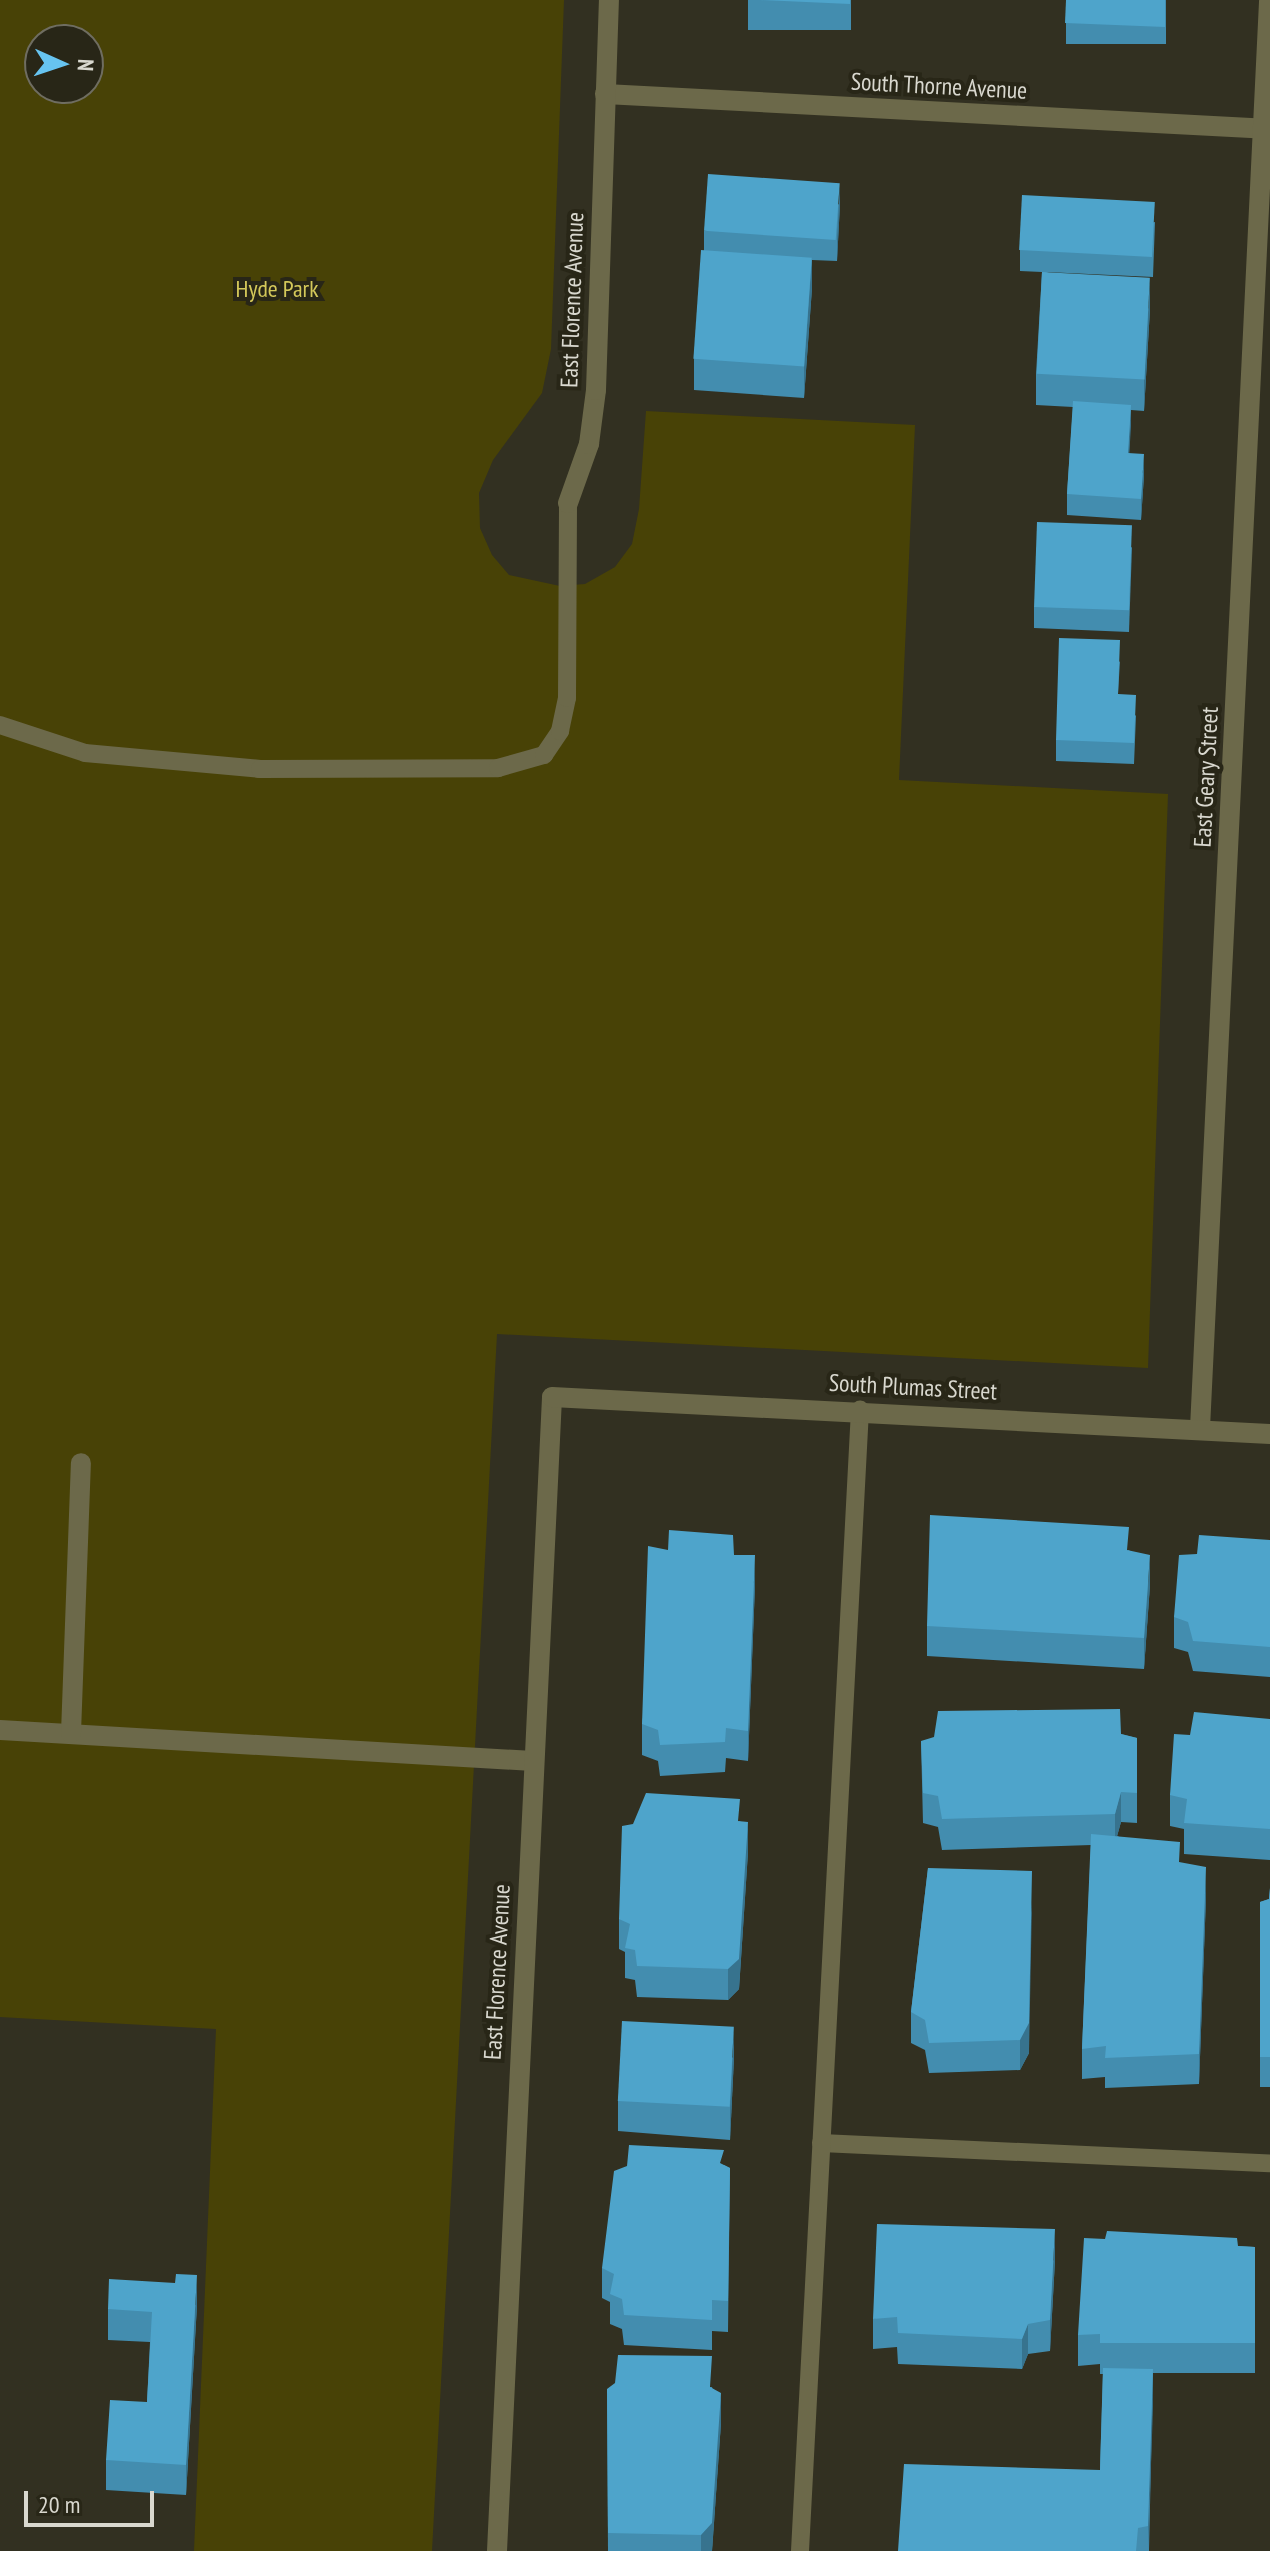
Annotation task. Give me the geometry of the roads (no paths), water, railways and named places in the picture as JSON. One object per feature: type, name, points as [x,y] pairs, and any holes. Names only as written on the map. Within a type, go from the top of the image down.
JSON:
[{"type":"street","name":"East Florence Avenue","points":[[568,503],[589,444],[596,390],[609,0]]},
{"type":"street","name":"East Geary Street","points":[[1200,1428],[1267,129],[1269,0]]},
{"type":"street","name":"South Thorne Avenue","points":[[605,94],[1267,129]]},
{"type":"street","name":"East Florence Avenue","points":[[497,2551],[552,1397]]},
{"type":"street","name":"South Plumas Street","points":[[552,1397],[860,1410],[1270,1434]]},
{"type":"street","points":[[71,1733],[81,1463]]},
{"type":"street","points":[[0,1730],[533,1761]]},
{"type":"lane","points":[[0,725],[85,753],[260,769],[498,768],[544,755],[560,731],[567,698],[568,503]]},
{"type":"lane","points":[[800,2551],[860,1410]]},
{"type":"lane","points":[[821,2143],[1270,2163]]},
{"type":"park label","name":"Hyde Park","points":[[277,289]]}]
